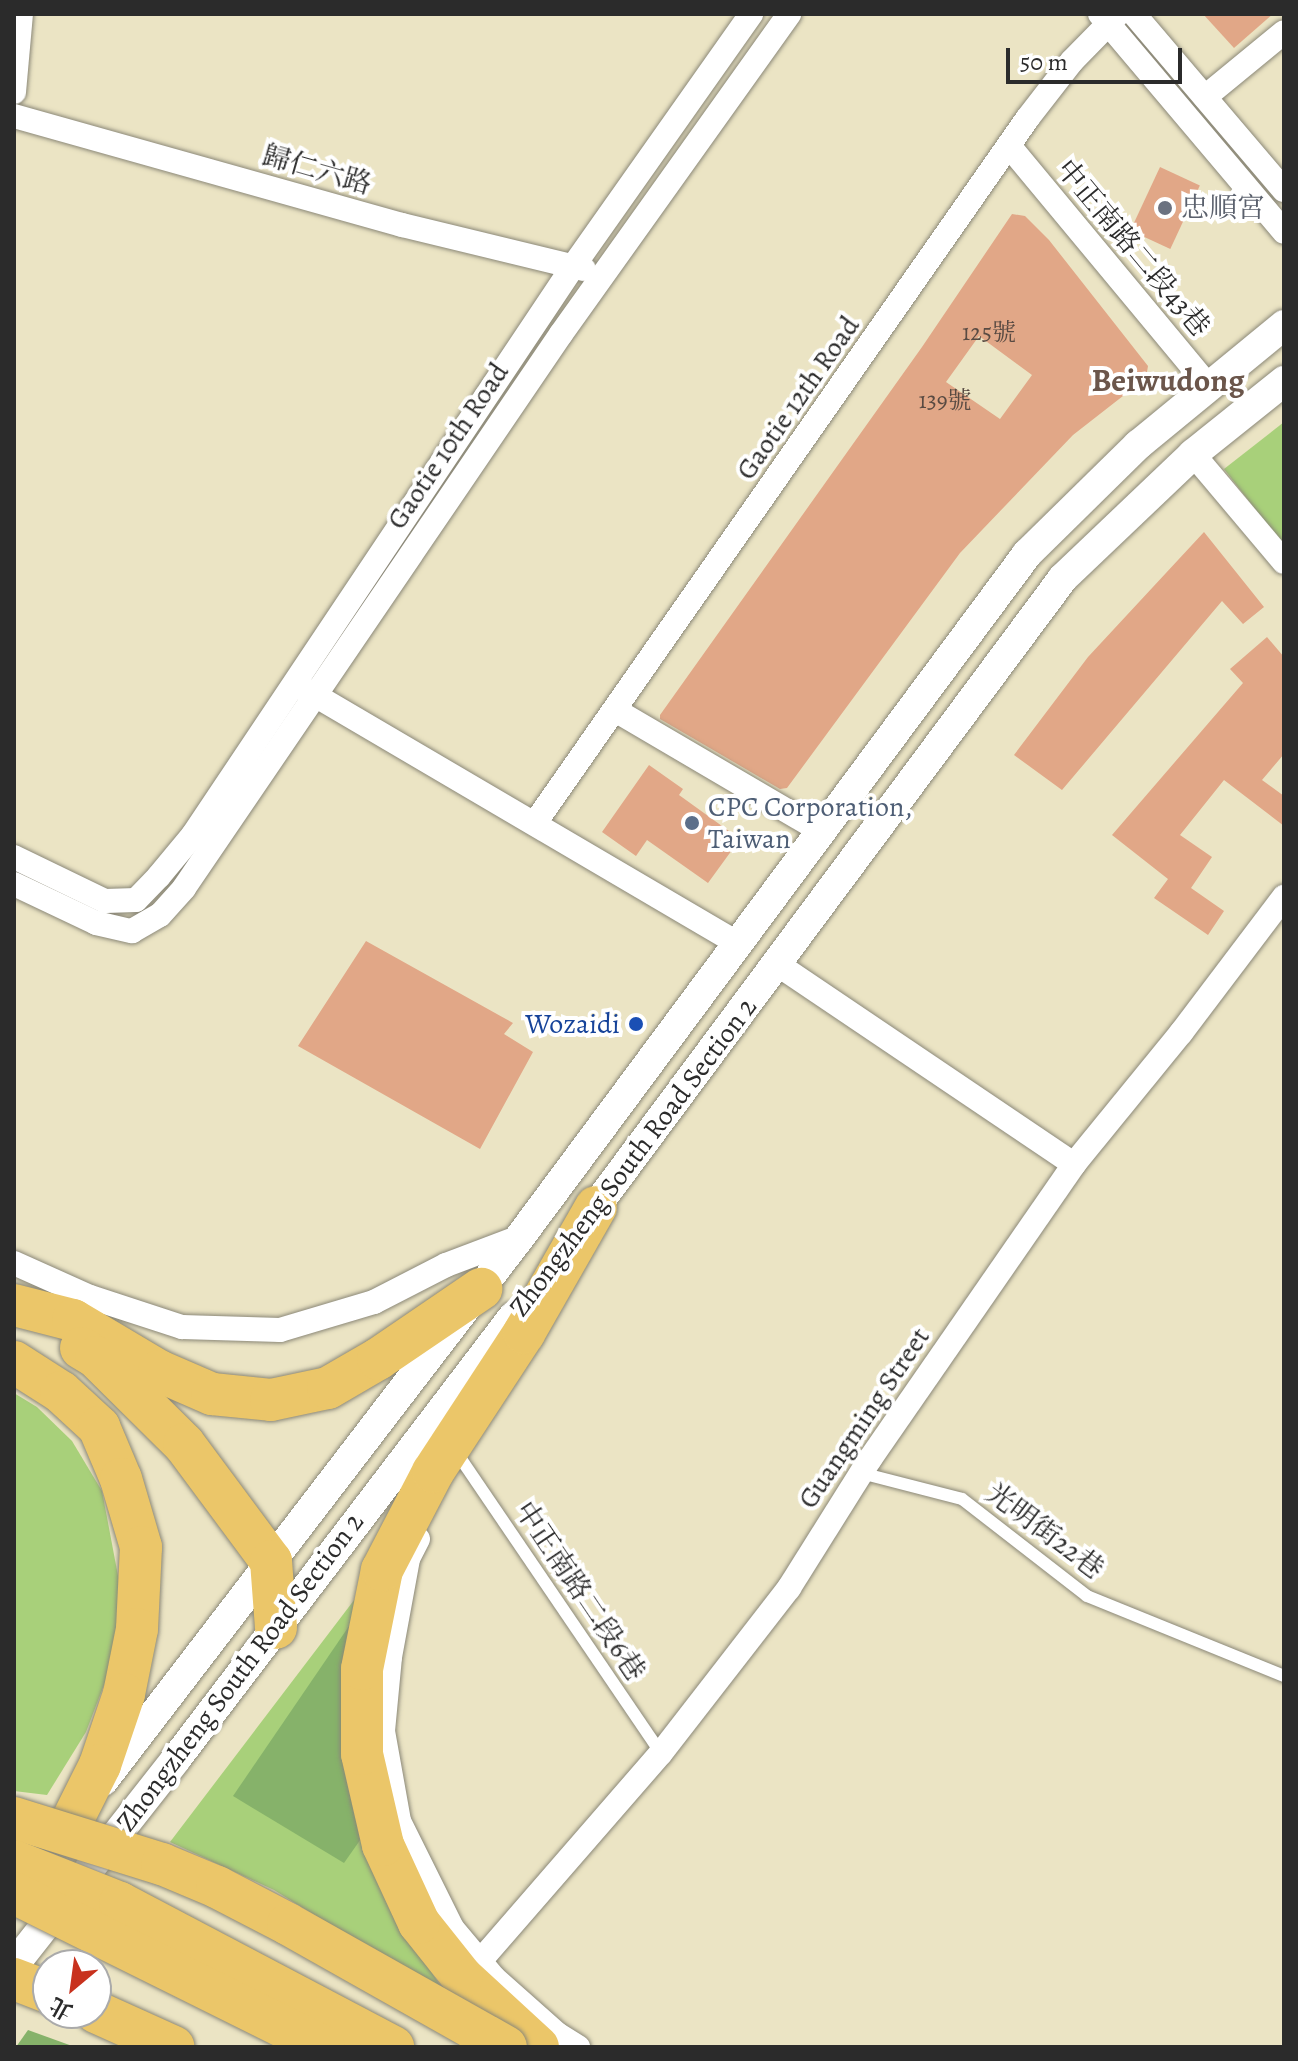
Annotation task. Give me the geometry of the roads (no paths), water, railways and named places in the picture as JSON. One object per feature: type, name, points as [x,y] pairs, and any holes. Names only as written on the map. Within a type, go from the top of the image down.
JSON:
[{"type":"highway","points":[[538,2047],[462,1977],[419,1923],[383,1845],[362,1754],[362,1669],[382,1570],[433,1472],[474,1411],[596,1207]]},
{"type":"highway","points":[[14,1306],[73,1320],[159,1371],[212,1394],[271,1400],[328,1388],[378,1359],[481,1289]]},
{"type":"highway","points":[[14,1306],[96,1357],[184,1444],[271,1561],[276,1628]]},
{"type":"highway","points":[[14,1362],[61,1392],[99,1427],[121,1479],[141,1547],[137,1629],[124,1694],[100,1765],[72,1821]]},
{"type":"highway","points":[[14,1818],[162,1864],[217,1887],[302,1931],[506,2047]]},
{"type":"highway","points":[[14,1861],[120,1903],[393,2047]]},
{"type":"highway","points":[[14,1892],[324,2047]]},
{"type":"highway","points":[[112,2019],[174,2047]]},
{"type":"street","points":[[14,92],[21,14]]},
{"type":"street","name":"Gaotie 10th Road","points":[[14,857],[105,901],[136,900],[159,876],[193,835],[572,268],[751,14]]},
{"type":"street","name":"Gaotie 10th Road","points":[[14,884],[96,923],[132,931],[160,915],[184,888],[607,271],[789,14]]},
{"type":"street","points":[[1134,14],[1284,190]]},
{"type":"street","points":[[1109,17],[1284,232]]},
{"type":"street","name":"Gaotie 12th Road","points":[[535,823],[1027,119],[1109,17]]},
{"type":"street","points":[[1205,97],[1284,32]]},
{"type":"street","name":"歸仁六路","points":[[14,116],[402,225],[572,268],[607,271]]},
{"type":"street","name":"中正南路二段43巷","points":[[1010,147],[1209,387]]},
{"type":"street","name":"Zhongzheng South Road Section 2","points":[[14,1892],[481,1289],[1027,554],[1138,445],[1284,325]]},
{"type":"street","name":"Zhongzheng South Road Section 2","points":[[14,1965],[276,1628],[596,1207],[1063,578],[1193,454],[1284,381]]},
{"type":"street","points":[[1193,454],[1284,562]]},
{"type":"street","points":[[293,682],[737,943]]},
{"type":"street","points":[[615,710],[821,831]]},
{"type":"street","name":"Guangming Street","points":[[481,1960],[661,1753],[789,1588],[861,1473],[1074,1164],[1181,1033],[1284,897]]},
{"type":"street","points":[[777,964],[1074,1164]]},
{"type":"street","points":[[14,1263],[90,1297],[182,1327],[280,1330],[374,1302],[446,1265],[520,1237]]},
{"type":"street","points":[[474,1411],[459,1456],[408,1559],[390,1657],[383,1731],[389,1781],[399,1821],[452,1928],[494,1978],[557,2034],[578,2047]]},
{"type":"lane","name":"中正南路二段6巷","points":[[459,1456],[661,1753]]},
{"type":"lane","name":"光明街22巷","points":[[861,1473],[962,1499],[1087,1596],[1284,1676]]},
{"type":"place","name":"忠順宮","points":[[1165,208]]},
{"type":"place","name":"CPC Corporation, Taiwan","points":[[692,823]]},
{"type":"place","name":"Wozaidi","points":[[636,1024]]},
{"type":"district","name":"Beiwudong","points":[[1168,380]]}]
